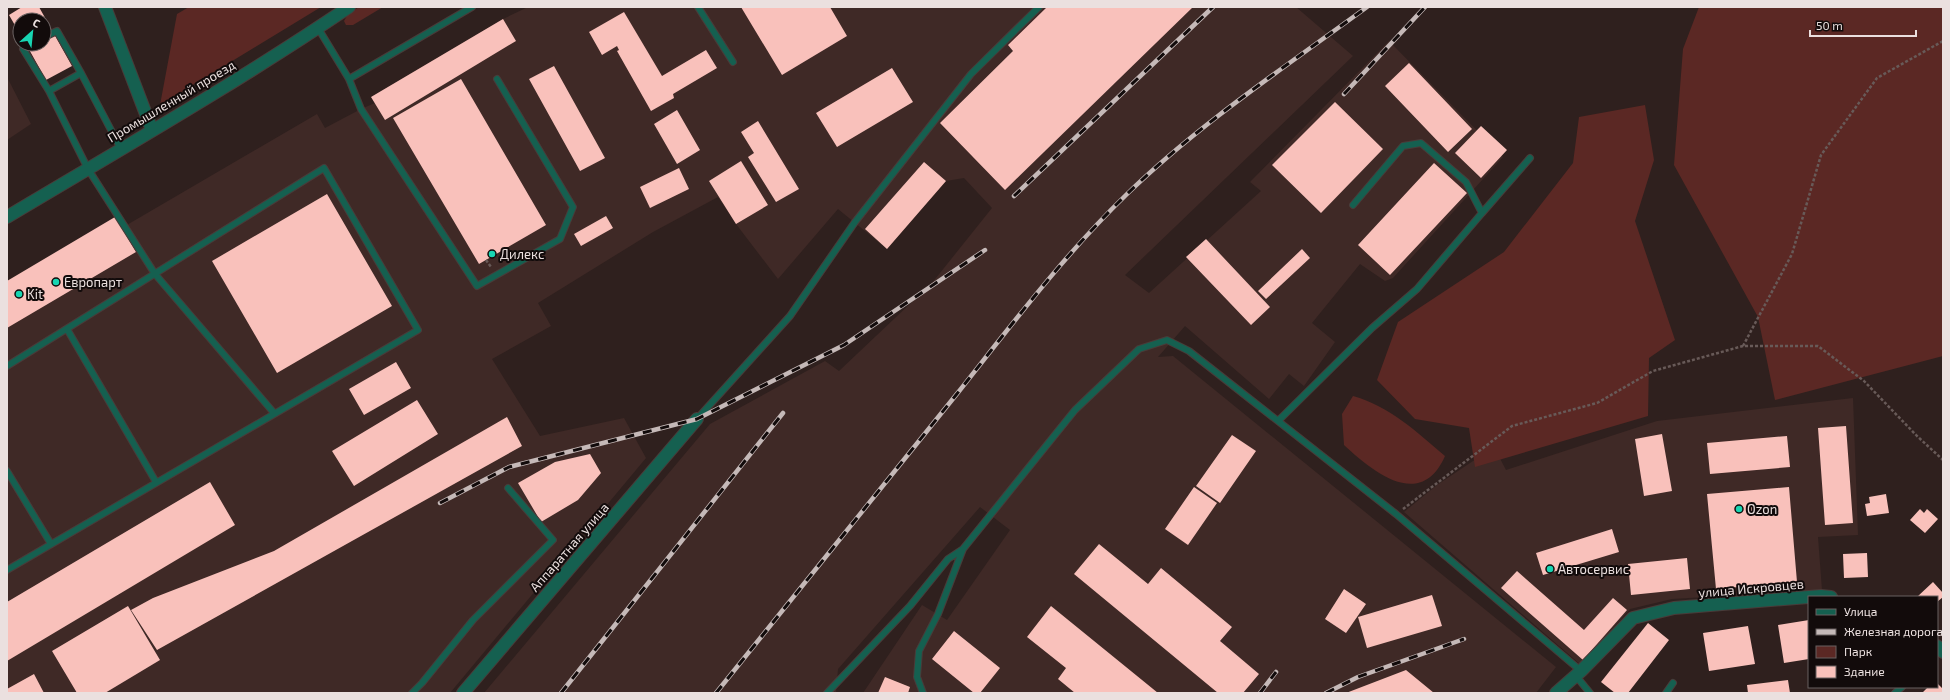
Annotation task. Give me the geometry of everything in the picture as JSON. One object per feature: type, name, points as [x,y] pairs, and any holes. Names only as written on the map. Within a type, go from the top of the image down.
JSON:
[{"type":"street","points":[[105,7],[152,130]]},
{"type":"street","name":"Промышленный проезд","points":[[7,217],[152,130],[318,28],[349,7]]},
{"type":"street","name":"Аппаратная улица","points":[[463,693],[697,419]]},
{"type":"street","name":"улица Искровцев","points":[[1556,693],[1578,674],[1633,618],[1674,608],[1808,597]]},
{"type":"lane","points":[[349,79],[472,7]]},
{"type":"lane","points":[[698,7],[732,62]]},
{"type":"lane","points":[[697,419],[790,316],[855,222],[971,74],[1039,7]]},
{"type":"lane","points":[[318,28],[349,79],[361,109],[476,286],[560,240],[573,206],[497,79]]},
{"type":"lane","points":[[52,33],[57,31],[121,149]]},
{"type":"lane","points":[[25,52],[49,91],[88,169],[155,274],[274,413]]},
{"type":"lane","points":[[49,91],[80,73]]},
{"type":"lane","points":[[1353,206],[1403,146],[1421,142],[1466,182],[1482,213]]},
{"type":"lane","points":[[1278,421],[1372,328],[1417,289],[1530,158]]},
{"type":"lane","points":[[7,366],[324,168],[418,330],[7,570]]},
{"type":"lane","points":[[67,329],[156,482]]},
{"type":"lane","points":[[922,693],[917,677],[919,651],[938,614],[963,549],[1074,410],[1139,349],[1167,340],[1189,351],[1396,514],[1578,674],[1590,693]]},
{"type":"lane","points":[[7,470],[51,544]]},
{"type":"lane","points":[[412,693],[422,683],[473,620],[553,540],[508,488]]},
{"type":"lane","points":[[827,693],[910,606],[948,559],[963,549]]},
{"type":"lane","points":[[1666,693],[1673,682]]},
{"type":"path","points":[[1743,346],[1792,254],[1821,155],[1877,78],[1943,41]]},
{"type":"path","points":[[1396,514],[1512,426],[1597,403],[1653,371],[1743,346],[1818,346],[1864,380],[1917,436],[1943,460]]},
{"type":"shaded area","points":[[528,7],[1296,7],[1353,56],[1125,275],[1149,293],[1261,191],[1250,182],[1389,41],[1503,157],[1393,278],[1385,281],[1360,264],[1312,323],[1335,342],[1304,386],[1289,374],[1269,399],[1185,326],[1158,357],[1173,356],[1556,667],[1536,693],[863,693],[922,605],[947,620],[1010,530],[980,507],[838,669],[836,693],[484,693],[710,424],[825,361],[839,371],[932,283],[992,208],[964,178],[946,181],[887,249],[838,209],[778,279],[736,224],[718,197],[653,232],[538,303],[551,326],[492,359],[540,436],[624,418],[646,458],[450,693],[7,693],[7,295],[317,114],[325,128],[375,103],[371,97],[503,19]]},
{"type":"shaded area","points":[[7,77],[31,124],[7,140]]},
{"type":"shaded area","points":[[1853,398],[1858,535],[1818,537],[1822,590],[1672,599],[1630,609],[1581,665],[1404,512],[1437,485],[1494,447],[1506,470],[1657,421]]},
{"type":"green space","points":[[189,7],[321,7],[160,105],[177,14]]},
{"type":"green space","points":[[359,7],[383,7],[353,25],[346,25],[344,21],[348,14]]},
{"type":"green space","points":[[1699,7],[1943,7],[1943,356],[1775,400],[1758,317],[1674,165],[1683,49]]},
{"type":"green space","points":[[1645,105],[1654,160],[1635,221],[1675,340],[1649,358],[1648,416],[1475,467],[1469,428],[1415,419],[1377,380],[1398,322],[1504,252],[1573,163],[1579,117]]},
{"type":"green space","points":[[1353,396],[1366,400],[1391,413],[1445,456],[1435,472],[1423,481],[1410,484],[1396,481],[1382,475],[1369,466],[1344,445],[1342,414]]},
{"type":"building","points":[[22,7],[39,7],[42,12],[14,12]]},
{"type":"building","points":[[741,7],[830,7],[847,36],[782,75]]},
{"type":"building","points":[[1047,7],[1193,7],[1005,190],[940,123],[1013,51],[1008,45]]},
{"type":"building","points":[[624,12],[662,76],[706,50],[717,68],[673,94],[674,98],[651,111],[617,51],[619,50],[617,46],[602,55],[589,32]]},
{"type":"building","points":[[12,13],[12,20],[9,15]]},
{"type":"building","points":[[503,19],[516,41],[385,120],[371,97]]},
{"type":"building","points":[[52,30],[72,66],[46,80],[30,52],[52,52]]},
{"type":"building","points":[[1409,63],[1472,129],[1448,152],[1385,86]]},
{"type":"building","points":[[554,66],[605,158],[580,171],[529,79]]},
{"type":"building","points":[[892,68],[913,102],[837,147],[816,113]]},
{"type":"building","points":[[461,79],[546,225],[479,264],[393,118]]},
{"type":"building","points":[[1335,102],[1383,149],[1321,213],[1272,165]]},
{"type":"building","points":[[677,110],[700,150],[677,164],[654,124]]},
{"type":"building","points":[[758,121],[799,189],[776,202],[748,157],[754,153],[741,132]]},
{"type":"building","points":[[1481,126],[1507,150],[1481,178],[1455,153]]},
{"type":"building","points":[[741,161],[768,205],[736,224],[709,181]]},
{"type":"building","points":[[924,162],[946,181],[887,249],[865,229]]},
{"type":"building","points":[[1434,163],[1467,193],[1390,275],[1358,245]]},
{"type":"building","points":[[679,168],[689,189],[650,208],[640,187]]},
{"type":"building","points":[[327,194],[392,306],[277,373],[212,261]]},
{"type":"building","points":[[606,216],[613,228],[581,246],[574,234]]},
{"type":"building","points":[[115,217],[136,252],[7,328],[7,281]]},
{"type":"building","points":[[1206,239],[1270,307],[1251,325],[1186,257]]},
{"type":"building","points":[[1302,249],[1310,258],[1266,299],[1258,291]]},
{"type":"building","points":[[396,362],[411,388],[364,415],[349,389]]},
{"type":"building","points":[[417,400],[438,434],[354,486],[332,451]]},
{"type":"building","points":[[507,417],[522,446],[157,650],[131,610],[153,598],[274,551]]},
{"type":"building","points":[[1846,426],[1853,523],[1825,525],[1818,428]]},
{"type":"building","points":[[1662,434],[1672,491],[1644,496],[1635,439]]},
{"type":"building","points":[[1232,435],[1256,451],[1220,503],[1196,486]]},
{"type":"building","points":[[1787,436],[1790,467],[1710,474],[1707,443]]},
{"type":"building","points":[[590,454],[601,473],[578,500],[541,522],[518,483],[555,462]]},
{"type":"building","points":[[210,482],[235,525],[7,661],[7,602]]},
{"type":"building","points":[[1194,487],[1217,503],[1188,545],[1165,529]]},
{"type":"building","points":[[1789,487],[1797,582],[1716,589],[1707,494]]},
{"type":"building","points":[[1886,494],[1889,513],[1867,516],[1865,504],[1870,503],[1869,497]]},
{"type":"building","points":[[1920,509],[1924,513],[1927,509],[1938,519],[1925,533],[1910,520]]},
{"type":"building","points":[[1612,529],[1619,552],[1543,575],[1536,553]]},
{"type":"building","points":[[1099,544],[1148,584],[1161,568],[1232,627],[1220,641],[1259,674],[1243,693],[1218,693],[1074,574]]},
{"type":"building","points":[[1867,553],[1868,577],[1844,578],[1843,554]]},
{"type":"building","points":[[1687,558],[1690,589],[1631,595],[1628,564]]},
{"type":"building","points":[[1517,571],[1584,630],[1613,598],[1627,610],[1583,660],[1501,588]]},
{"type":"building","points":[[1933,582],[1943,593],[1943,597],[1938,601],[1938,596],[1918,596]]},
{"type":"building","points":[[1344,589],[1366,604],[1346,633],[1325,619]]},
{"type":"building","points":[[1432,595],[1442,626],[1367,648],[1358,617]]},
{"type":"building","points":[[128,606],[160,660],[105,693],[77,693],[52,651]]},
{"type":"building","points":[[1051,606],[1158,693],[1075,693],[1058,679],[1066,668],[1027,637]]},
{"type":"building","points":[[1808,620],[1808,659],[1784,663],[1778,625]]},
{"type":"building","points":[[1648,623],[1669,640],[1628,693],[1615,693],[1601,682]]},
{"type":"building","points":[[1748,626],[1755,664],[1709,671],[1703,633]]},
{"type":"building","points":[[954,631],[1000,668],[980,693],[974,693],[932,659]]},
{"type":"building","points":[[1406,670],[1434,693],[1346,693]]},
{"type":"building","points":[[34,674],[44,693],[7,693],[7,689]]},
{"type":"building","points":[[885,677],[910,687],[908,693],[878,693]]},
{"type":"building","points":[[1788,680],[1790,693],[1748,693],[1747,685]]},
{"type":"building","points":[[1938,684],[1943,689],[1943,693],[1922,693],[1927,688],[1938,688]]},
{"type":"railway","points":[[1014,196],[1213,7]]},
{"type":"railway","points":[[716,693],[1017,318],[1080,242],[1126,195],[1183,144],[1243,97],[1367,7]]},
{"type":"railway","points":[[1344,94],[1425,7]]},
{"type":"railway","points":[[440,503],[509,467],[697,419],[844,345],[985,250]]},
{"type":"railway","points":[[561,693],[783,413]]},
{"type":"railway","points":[[1326,693],[1358,677],[1464,639]]},
{"type":"railway","points":[[1260,693],[1276,672]]},
{"type":"place","name":"Дилекс","points":[[492,254]]},
{"type":"place","name":"Европарт","points":[[56,282]]},
{"type":"place","name":"Kit","points":[[19,294]]},
{"type":"place","name":"Ozon","points":[[1739,509]]},
{"type":"place","name":"Автосервис","points":[[1550,569]]}]
